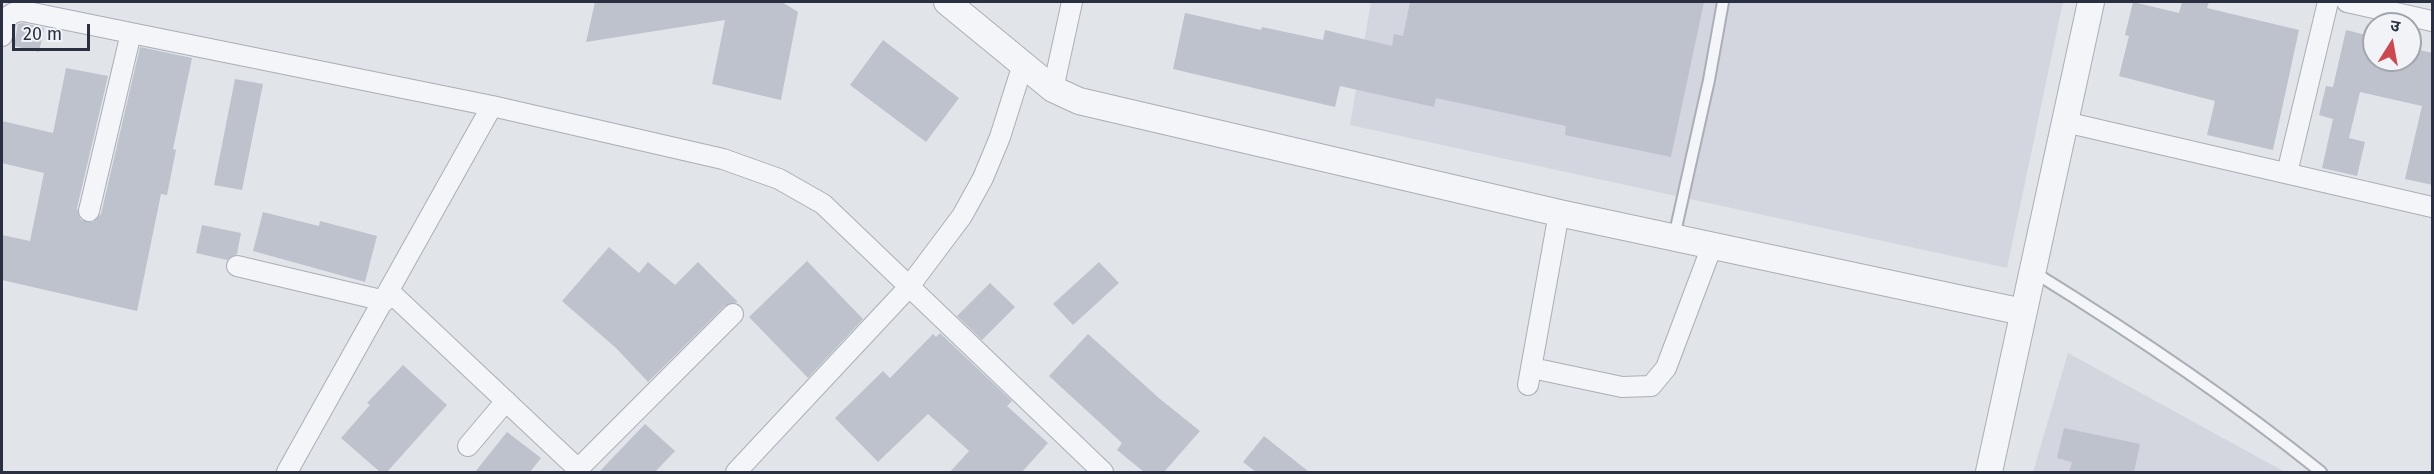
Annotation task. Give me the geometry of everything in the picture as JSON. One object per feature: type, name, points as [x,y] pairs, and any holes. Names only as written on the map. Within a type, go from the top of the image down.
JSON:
[{"type":"street","points":[[947,2],[1053,89],[1079,101],[1559,213],[2024,312]]},
{"type":"street","points":[[1053,89],[1072,2]]},
{"type":"street","points":[[1989,472],[2091,2]]},
{"type":"street","points":[[2287,173],[2328,2]]},
{"type":"street","points":[[2347,2],[2433,21]]},
{"type":"street","points":[[2,36],[7,16],[14,11],[23,11],[492,106],[723,159],[779,179],[823,204],[1102,472]]},
{"type":"street","points":[[89,211],[131,33]]},
{"type":"street","points":[[736,472],[908,288],[962,216],[983,178],[1000,137],[1023,64]]},
{"type":"street","points":[[287,472],[388,296],[492,106]]},
{"type":"street","points":[[2065,122],[2433,207]]},
{"type":"street","points":[[1559,213],[1530,377],[1622,387],[1651,386],[1666,368],[1712,246]]},
{"type":"street","points":[[237,266],[388,296],[506,401],[578,469],[733,314]]},
{"type":"street","points":[[468,446],[506,401]]},
{"type":"lane","points":[[1674,237],[1709,80],[1723,2]]},
{"type":"lane","points":[[2032,271],[2146,342],[2240,408],[2321,472]]},
{"type":"shaded area","points":[[1371,2],[2063,2],[2007,268],[1350,125]]},
{"type":"shaded area","points":[[2068,353],[2285,472],[2033,472]]},
{"type":"building","points":[[595,2],[782,2],[798,12],[781,100],[712,84],[725,20],[586,42]]},
{"type":"building","points":[[1410,2],[1704,2],[1671,157],[1565,135],[1566,126],[1436,98],[1434,107],[1340,86],[1335,107],[1173,69],[1185,13],[1261,30],[1262,27],[1323,40],[1325,30],[1392,46],[1394,34],[1403,36]]},
{"type":"building","points":[[2133,2],[2179,13],[2182,2],[2209,2],[2207,8],[2299,30],[2273,150],[2207,135],[2215,101],[2119,76],[2129,36],[2125,35]]},
{"type":"building","points":[[18,24],[44,28],[39,52],[14,46]]},
{"type":"building","points":[[2346,30],[2362,34],[2362,72],[2422,72],[2422,51],[2433,53],[2433,185],[2405,179],[2422,106],[2360,92],[2349,138],[2365,142],[2357,176],[2322,168],[2333,119],[2319,115],[2326,86],[2333,87]]},
{"type":"building","points":[[883,40],[959,98],[926,142],[850,85]]},
{"type":"building","points":[[140,47],[192,58],[173,149],[176,150],[167,195],[161,194],[137,311],[2,280],[2,235],[30,241],[44,173],[2,163],[2,121],[53,133],[66,68],[108,76],[77,208],[81,220],[93,222],[101,214]]},
{"type":"building","points":[[235,79],[263,84],[242,190],[214,185]]},
{"type":"building","points":[[263,212],[319,226],[320,221],[377,236],[365,282],[253,251]]},
{"type":"building","points":[[202,225],[241,233],[237,254],[227,260],[196,253]]},
{"type":"building","points":[[609,247],[639,273],[648,262],[675,285],[698,262],[738,302],[725,306],[648,382],[616,348],[562,301]]},
{"type":"building","points":[[807,261],[863,319],[808,378],[749,317]]},
{"type":"building","points":[[1099,262],[1119,283],[1073,325],[1053,304]]},
{"type":"building","points":[[990,283],[1015,307],[982,340],[957,316]]},
{"type":"building","points":[[940,333],[1012,401],[1007,406],[1048,443],[1022,472],[950,472],[969,451],[928,414],[878,462],[835,418],[883,371],[890,378],[933,334],[936,337]]},
{"type":"building","points":[[1088,334],[1160,399],[1200,431],[1164,472],[1144,472],[1117,450],[1122,443],[1049,376]]},
{"type":"building","points":[[403,365],[447,405],[387,472],[380,472],[341,438],[370,405],[367,403]]},
{"type":"building","points":[[645,424],[675,451],[655,472],[599,472]]},
{"type":"building","points":[[2064,428],[2140,444],[2134,472],[2069,472],[2072,462],[2057,458]]},
{"type":"building","points":[[507,432],[541,458],[530,472],[475,472]]},
{"type":"building","points":[[1264,436],[1309,472],[1256,472],[1243,462]]}]
